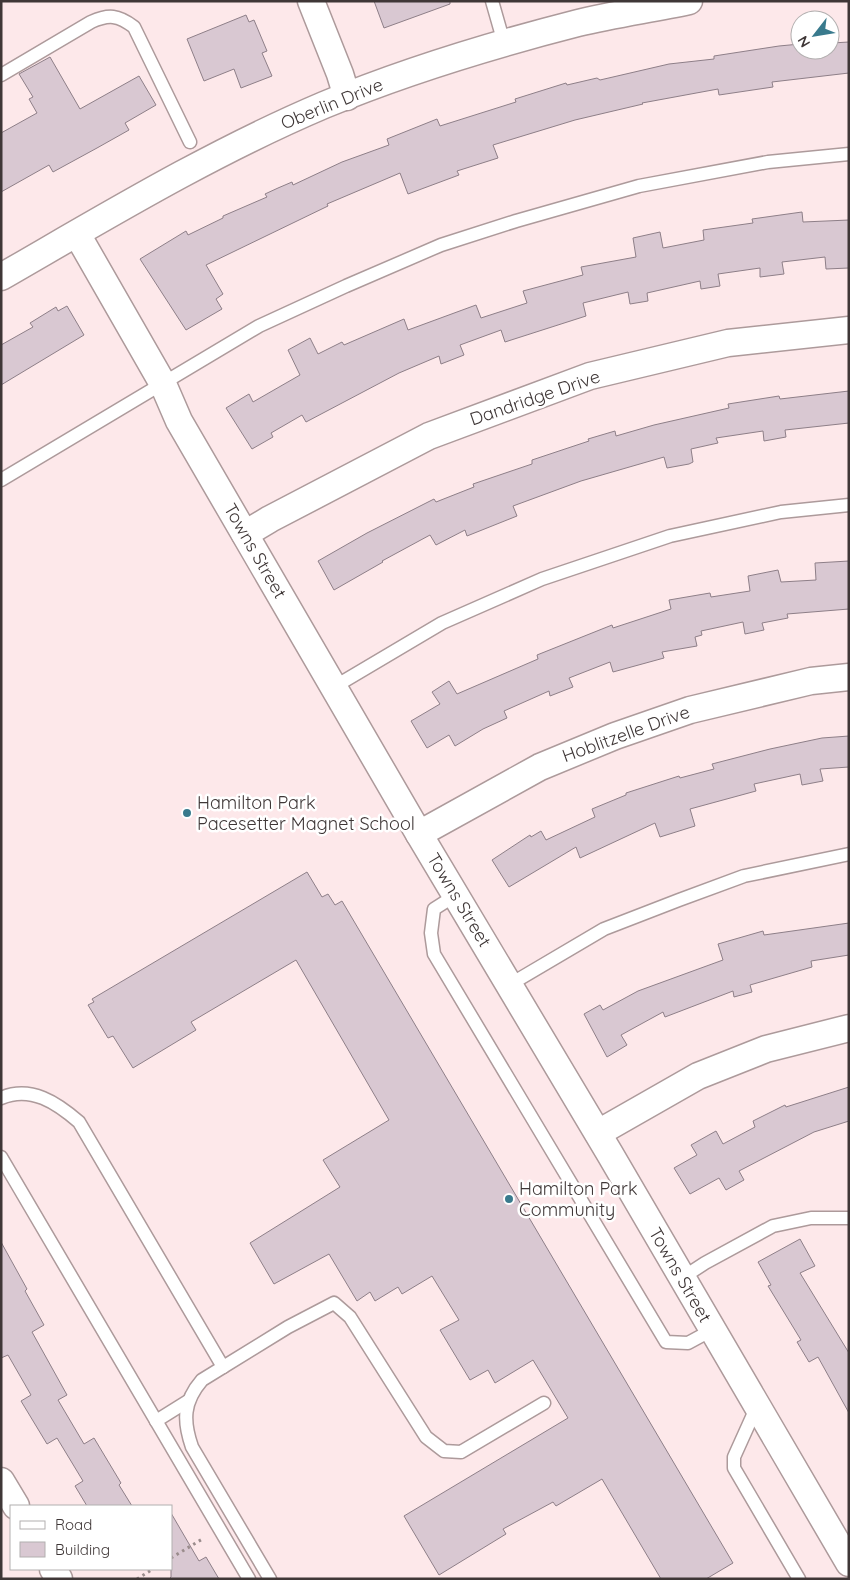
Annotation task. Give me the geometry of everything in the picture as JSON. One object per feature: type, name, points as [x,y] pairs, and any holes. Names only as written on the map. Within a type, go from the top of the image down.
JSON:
[{"type":"street","points":[[311,1],[340,74],[347,97]]},
{"type":"street","name":"Oberlin Drive","points":[[1,277],[168,180],[250,139],[347,97],[428,66],[504,43],[580,23],[689,1]]},
{"type":"street","name":"Towns Street","points":[[77,234],[163,384],[180,421],[419,834],[598,1133],[849,1563]]},
{"type":"street","name":"Dandridge Drive","points":[[245,534],[429,436],[590,376],[728,343],[849,330]]},
{"type":"street","name":"Hoblitzelle Drive","points":[[419,834],[540,767],[615,736],[690,710],[811,681],[849,677]]},
{"type":"street","points":[[598,1133],[698,1076],[766,1050],[849,1028]]},
{"type":"lane","points":[[492,1],[504,43]]},
{"type":"lane","points":[[1,75],[91,22],[104,17],[115,17],[134,27],[190,142]]},
{"type":"lane","points":[[1,480],[260,326],[441,245],[516,221],[639,186],[768,162],[849,154]]},
{"type":"lane","points":[[334,687],[442,623],[542,579],[670,536],[781,512],[849,506]]},
{"type":"lane","points":[[509,985],[604,929],[679,900],[744,876],[849,854]]},
{"type":"lane","points":[[456,895],[434,909],[431,934],[434,954],[666,1342],[688,1343],[712,1330]]},
{"type":"lane","points":[[1,1098],[10,1094],[27,1093],[46,1098],[63,1108],[80,1122],[223,1367]]},
{"type":"lane","points":[[1,1157],[248,1579]]},
{"type":"lane","points":[[682,1278],[705,1263],[773,1226],[811,1218],[849,1218]]},
{"type":"lane","points":[[270,1579],[192,1447],[185,1427],[188,1402],[194,1389],[202,1380],[288,1327],[334,1303],[350,1317],[426,1437],[444,1451],[461,1452],[544,1403]]},
{"type":"lane","points":[[156,1421],[188,1402]]},
{"type":"lane","points":[[757,1406],[734,1457],[734,1468],[799,1579]]},
{"type":"path","points":[[172,1557],[219,1528]]},
{"type":"path","points":[[136,1579],[151,1570]]},
{"type":"building","points":[[374,1],[450,1],[450,4],[384,28]]},
{"type":"building","points":[[246,15],[249,22],[254,20],[267,51],[262,53],[272,76],[241,88],[234,69],[204,81],[187,39]]},
{"type":"building","points":[[849,42],[849,73],[772,82],[773,87],[719,95],[718,89],[642,103],[575,120],[493,145],[498,158],[457,171],[459,175],[408,194],[400,173],[327,204],[328,206],[206,265],[223,294],[216,299],[222,309],[186,330],[140,259],[186,231],[188,235],[223,218],[223,216],[267,197],[265,194],[292,182],[293,185],[342,162],[389,145],[387,139],[437,119],[440,126],[516,102],[515,99],[566,83],[567,85],[597,78],[600,80],[669,64],[714,59],[714,56],[790,45],[790,60],[840,60],[840,43]]},
{"type":"building","points":[[50,57],[80,109],[139,76],[156,105],[125,123],[129,130],[97,148],[53,172],[49,165],[1,192],[1,133],[37,113],[29,99],[33,97],[19,74]]},
{"type":"building","points":[[802,212],[803,222],[849,220],[849,268],[826,269],[825,257],[782,262],[784,274],[760,277],[760,268],[718,274],[720,286],[701,289],[700,281],[647,293],[648,301],[630,304],[628,292],[583,303],[586,316],[505,342],[501,330],[460,345],[464,355],[441,364],[439,356],[399,373],[306,422],[302,415],[271,433],[273,437],[252,449],[226,408],[249,394],[253,402],[300,375],[288,350],[310,338],[318,354],[342,342],[344,345],[404,319],[408,330],[476,305],[481,318],[527,303],[523,291],[583,275],[581,267],[636,257],[633,238],[660,232],[663,248],[704,240],[703,230],[753,223],[752,219]]},
{"type":"building","points":[[67,306],[84,335],[1,385],[1,345],[33,327],[30,323],[56,307],[58,311]]},
{"type":"building","points":[[849,391],[849,423],[785,430],[786,437],[764,441],[763,431],[716,438],[718,443],[691,449],[693,462],[689,464],[667,468],[664,457],[581,481],[513,506],[517,516],[467,536],[465,530],[436,545],[430,535],[334,590],[318,561],[367,533],[434,499],[436,502],[474,487],[473,484],[532,464],[532,460],[589,441],[588,439],[615,431],[616,436],[654,425],[729,408],[728,404],[779,396],[780,399]]},
{"type":"building","points":[[849,561],[849,609],[787,614],[788,618],[762,623],[764,630],[745,634],[743,622],[701,631],[702,635],[695,637],[697,646],[662,652],[664,658],[613,672],[610,662],[569,678],[573,687],[550,696],[549,691],[504,711],[507,718],[483,729],[455,746],[449,735],[427,748],[411,721],[440,704],[432,692],[449,681],[457,694],[538,659],[537,655],[612,625],[613,628],[671,609],[669,600],[710,593],[711,597],[750,591],[748,576],[778,570],[781,582],[816,580],[815,563]]},
{"type":"building","points":[[849,736],[849,767],[820,769],[823,781],[802,785],[800,774],[754,784],[756,791],[690,809],[695,826],[660,837],[655,823],[580,858],[576,847],[509,887],[492,860],[530,835],[531,837],[541,831],[546,840],[595,817],[592,809],[626,795],[626,793],[679,776],[680,778],[714,769],[712,764],[770,749],[822,738]]},
{"type":"building","points":[[307,872],[322,897],[328,894],[335,905],[342,901],[733,1563],[706,1579],[661,1579],[602,1479],[556,1506],[553,1502],[503,1529],[506,1534],[439,1575],[404,1516],[568,1418],[533,1360],[495,1383],[488,1370],[470,1380],[440,1330],[459,1320],[432,1276],[402,1294],[398,1287],[375,1301],[370,1292],[357,1301],[329,1254],[274,1284],[250,1243],[340,1187],[323,1160],[389,1120],[296,960],[191,1022],[196,1030],[133,1068],[113,1036],[108,1038],[88,1005],[94,1002],[92,999]]},
{"type":"building","points":[[849,923],[849,955],[811,961],[812,967],[750,985],[752,992],[734,997],[733,991],[665,1017],[663,1012],[621,1035],[627,1045],[607,1057],[584,1014],[600,1005],[603,1010],[638,991],[723,960],[718,944],[763,931],[764,935]]},
{"type":"building","points":[[849,1087],[849,1121],[814,1132],[739,1171],[744,1180],[726,1190],[719,1178],[690,1194],[674,1168],[697,1155],[691,1145],[716,1131],[723,1144],[755,1127],[753,1121],[785,1105],[786,1107]]},
{"type":"building","points":[[800,1239],[815,1266],[800,1273],[849,1353],[849,1413],[818,1357],[809,1362],[797,1342],[801,1340],[768,1286],[771,1285],[758,1262]]},
{"type":"building","points":[[1,1242],[44,1325],[32,1332],[67,1395],[58,1400],[84,1444],[94,1438],[121,1483],[119,1485],[131,1505],[86,1505],[75,1486],[83,1481],[57,1438],[47,1444],[21,1401],[31,1395],[8,1355],[1,1358]]},
{"type":"building","points":[[172,1515],[199,1561],[206,1557],[219,1579],[169,1579],[171,1577]]},
{"type":"place","name":"Hamilton Park Pacesetter Magnet School","points":[[187,813]]},
{"type":"place","name":"Hamilton Park Community","points":[[509,1199]]}]
